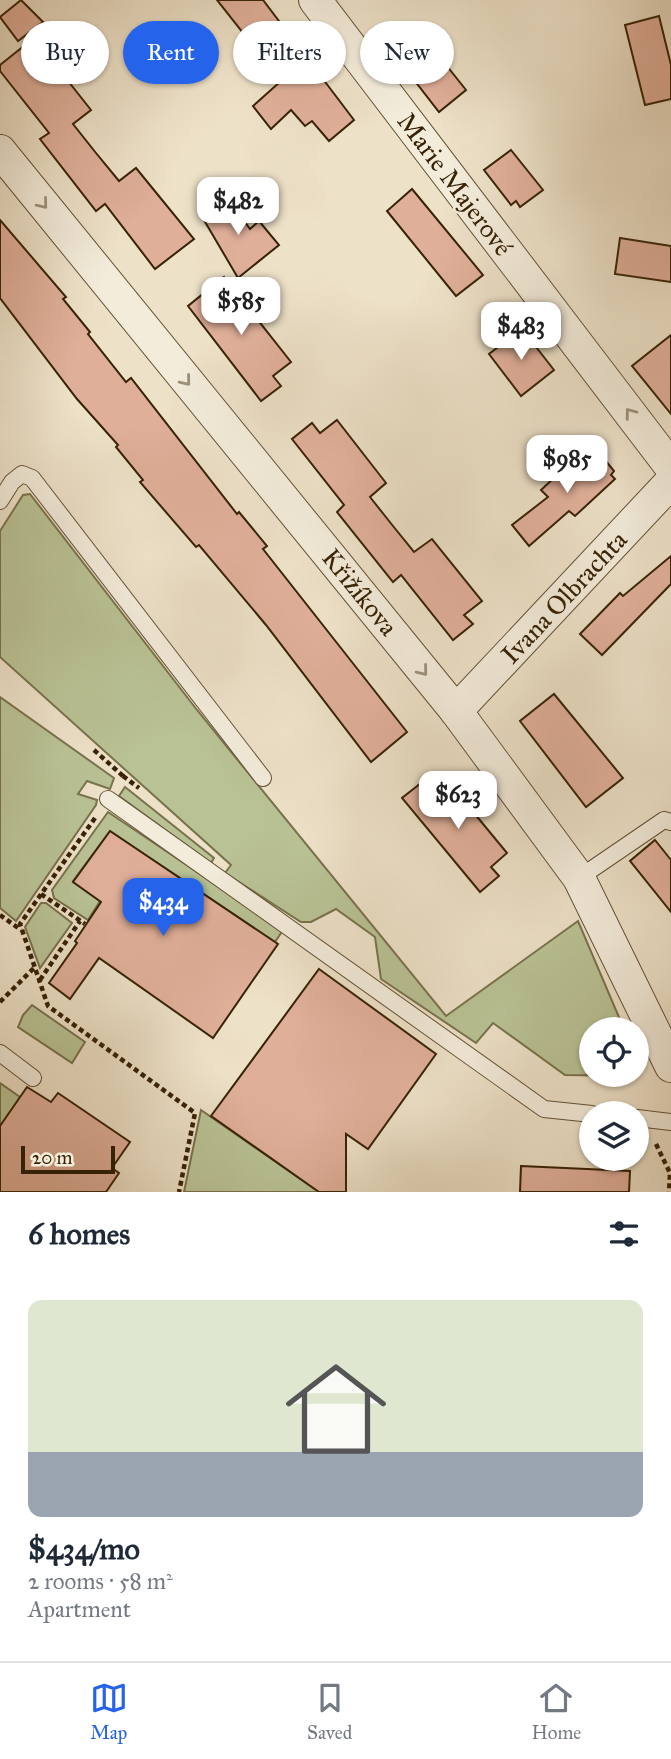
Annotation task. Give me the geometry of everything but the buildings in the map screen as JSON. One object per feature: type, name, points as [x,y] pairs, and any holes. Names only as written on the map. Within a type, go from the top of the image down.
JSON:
[{"type":"street","name":"Marie Majerové","points":[[315,0],[671,467]]},
{"type":"street","name":"Křižíkova","points":[[0,151],[456,711],[579,878],[671,1066]]},
{"type":"street","name":"Ivana Olbrachta","points":[[456,711],[671,482]]},
{"type":"lane","points":[[0,501],[12,482],[22,474],[32,478],[263,778]]},
{"type":"lane","points":[[108,799],[544,1109],[579,1113]]},
{"type":"lane","points":[[579,878],[664,821],[671,822]]},
{"type":"lane","points":[[0,1053],[33,1078]]},
{"type":"lane","points":[[649,1119],[671,1122]]},
{"type":"path","points":[[108,799],[20,924],[48,1006],[195,1113],[179,1192]]},
{"type":"path","points":[[39,981],[83,923],[41,894]]},
{"type":"path","points":[[0,915],[22,930]]},
{"type":"path","points":[[0,1002],[35,967]]},
{"type":"green space","points":[[30,494],[197,710],[446,1016],[578,921],[619,1017],[579,1017],[579,1075],[565,1075],[493,1023],[476,1043],[381,979],[375,937],[336,909],[311,922],[301,922],[225,873],[231,865],[0,657],[0,531],[23,495]]},
{"type":"green space","points":[[0,697],[114,778],[110,789],[87,781],[78,794],[97,800],[96,805],[16,921],[0,908]]},
{"type":"green space","points":[[125,787],[214,858],[211,863],[119,796]]},
{"type":"green space","points":[[108,812],[283,930],[275,942],[110,831],[73,881],[100,901],[88,920],[54,898],[52,890]]},
{"type":"green space","points":[[41,903],[46,903],[72,923],[40,968],[25,927]]},
{"type":"green space","points":[[32,1005],[85,1042],[72,1063],[18,1027],[23,1015]]},
{"type":"green space","points":[[0,1083],[20,1097],[0,1128]]},
{"type":"green space","points":[[201,1110],[319,1192],[184,1192]]}]
